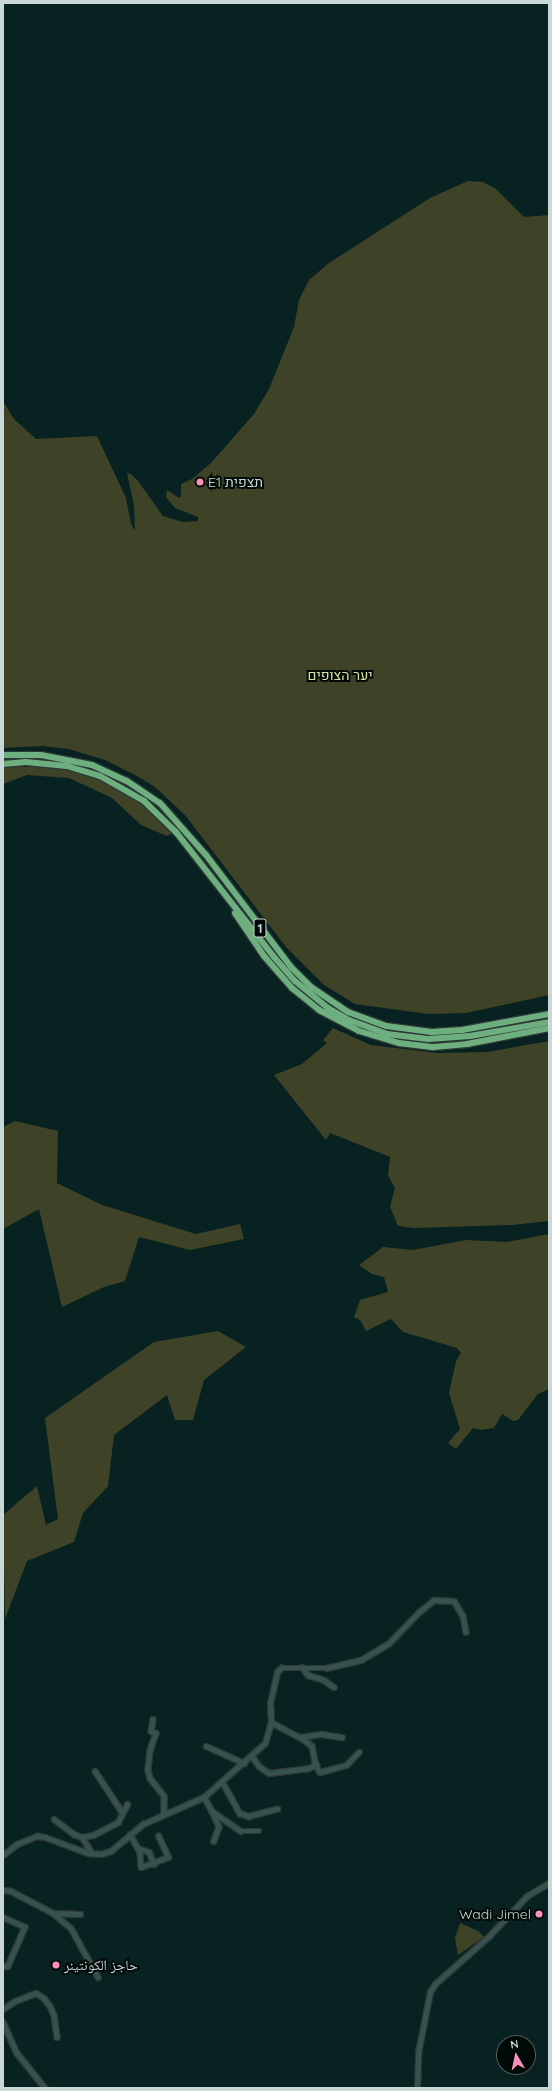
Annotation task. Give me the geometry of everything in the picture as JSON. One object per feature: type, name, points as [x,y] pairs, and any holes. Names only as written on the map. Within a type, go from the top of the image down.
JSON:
[{"type":"highway","name":"1","points":[[3,755],[47,756],[92,765],[127,781],[160,803],[219,871],[291,967],[311,987],[348,1012],[386,1026],[432,1032],[462,1030],[549,1014]]},
{"type":"highway","name":"1","points":[[3,764],[40,763],[67,766],[118,785],[163,817],[212,875],[270,953],[295,981],[328,1008],[361,1026],[402,1036],[442,1039],[549,1022]]},
{"type":"highway","points":[[212,875],[250,936],[281,977],[319,1010],[347,1026],[384,1040],[417,1046],[453,1046],[549,1029]]},
{"type":"street","points":[[3,1855],[17,1844],[37,1836],[45,1837],[92,1853],[111,1851],[130,1834],[164,1813],[204,1797],[265,1743],[271,1722],[270,1703],[277,1672],[286,1667],[339,1666],[377,1652],[434,1600],[454,1601],[463,1616],[466,1632]]},
{"type":"street","points":[[302,1667],[308,1675],[324,1680],[334,1687]]},
{"type":"street","points":[[153,1719],[151,1731],[156,1733],[150,1750],[148,1770],[150,1778],[164,1796],[164,1813]]},
{"type":"street","points":[[271,1722],[300,1737],[312,1746],[316,1765],[320,1772],[327,1772],[346,1765],[359,1752]]},
{"type":"street","points":[[300,1737],[328,1734],[342,1737]]},
{"type":"street","points":[[206,1746],[244,1763]]},
{"type":"street","points":[[252,1756],[259,1766],[269,1773],[308,1768],[316,1765]]},
{"type":"street","points":[[95,1771],[122,1812]]},
{"type":"street","points":[[222,1781],[240,1813],[248,1816],[277,1809]]},
{"type":"street","points":[[204,1797],[220,1826],[214,1841]]},
{"type":"street","points":[[54,1819],[74,1834],[82,1837],[104,1831],[118,1822],[122,1812],[128,1804]]},
{"type":"street","points":[[212,1811],[241,1830],[259,1832]]},
{"type":"street","points":[[130,1834],[138,1848],[141,1867],[154,1864],[168,1858],[158,1836]]},
{"type":"street","points":[[82,1837],[92,1853]]},
{"type":"street","points":[[138,1848],[149,1852],[154,1864]]},
{"type":"street","points":[[417,2088],[418,2053],[430,1992],[435,1984],[489,1936],[527,1896],[549,1883]]},
{"type":"street","points":[[3,1890],[11,1891],[53,1912],[70,1928],[98,1977]]},
{"type":"street","points":[[53,1912],[80,1914]]},
{"type":"street","points":[[3,1917],[25,1927],[8,1966],[3,1967]]},
{"type":"street","points":[[3,2009],[15,2001],[36,1993],[44,1998],[50,2006],[54,2016],[57,2037]]},
{"type":"street","points":[[3,2022],[17,2053],[45,2088]]},
{"type":"green space","name":"יער הצופים","points":[[468,181],[483,182],[496,189],[524,217],[549,215],[549,995],[466,1013],[428,1014],[355,1004],[324,985],[286,947],[185,815],[155,787],[105,760],[69,749],[42,746],[3,748],[3,401],[14,419],[36,439],[97,436],[126,498],[131,524],[135,531],[134,505],[127,473],[131,474],[138,481],[163,516],[183,522],[198,521],[198,517],[175,508],[166,497],[167,490],[179,498],[181,496],[181,484],[192,479],[211,463],[254,414],[269,389],[294,327],[299,300],[309,280],[329,263],[430,198]]},
{"type":"green space","points":[[3,767],[54,767],[94,777],[121,789],[161,818],[173,833],[167,836],[141,825],[112,798],[69,778],[27,775],[3,784]]},
{"type":"green space","points":[[333,1028],[371,1045],[437,1053],[487,1052],[549,1041],[549,1221],[512,1225],[413,1228],[398,1226],[390,1207],[395,1188],[388,1175],[390,1157],[330,1133],[326,1140],[274,1075],[302,1064],[327,1043],[323,1040]]},
{"type":"green space","points":[[15,1121],[58,1131],[57,1183],[102,1205],[196,1234],[240,1224],[244,1239],[190,1250],[139,1237],[125,1281],[104,1287],[62,1307],[39,1209],[3,1229],[3,1127]]},
{"type":"green space","points":[[549,1234],[549,1389],[538,1394],[518,1420],[513,1421],[502,1414],[494,1428],[481,1430],[473,1428],[456,1449],[448,1443],[460,1429],[449,1393],[456,1361],[461,1353],[457,1348],[403,1332],[391,1319],[366,1331],[360,1320],[354,1317],[360,1300],[388,1292],[384,1277],[372,1274],[359,1265],[383,1247],[413,1250],[466,1240],[507,1242]]},
{"type":"green space","points":[[218,1331],[246,1347],[204,1380],[193,1420],[175,1420],[167,1395],[114,1435],[108,1486],[83,1513],[74,1542],[27,1561],[5,1619],[3,1515],[37,1486],[46,1525],[58,1519],[45,1418],[154,1342]]},
{"type":"green space","points":[[460,1923],[478,1931],[484,1937],[458,1955],[455,1938]]},
{"type":"place","name":"E1 תצפית","points":[[200,482]]},
{"type":"place","name":"Wadi Jimel","points":[[539,1914]]},
{"type":"place","name":"حاجز الكونتينر","points":[[56,1965]]}]
